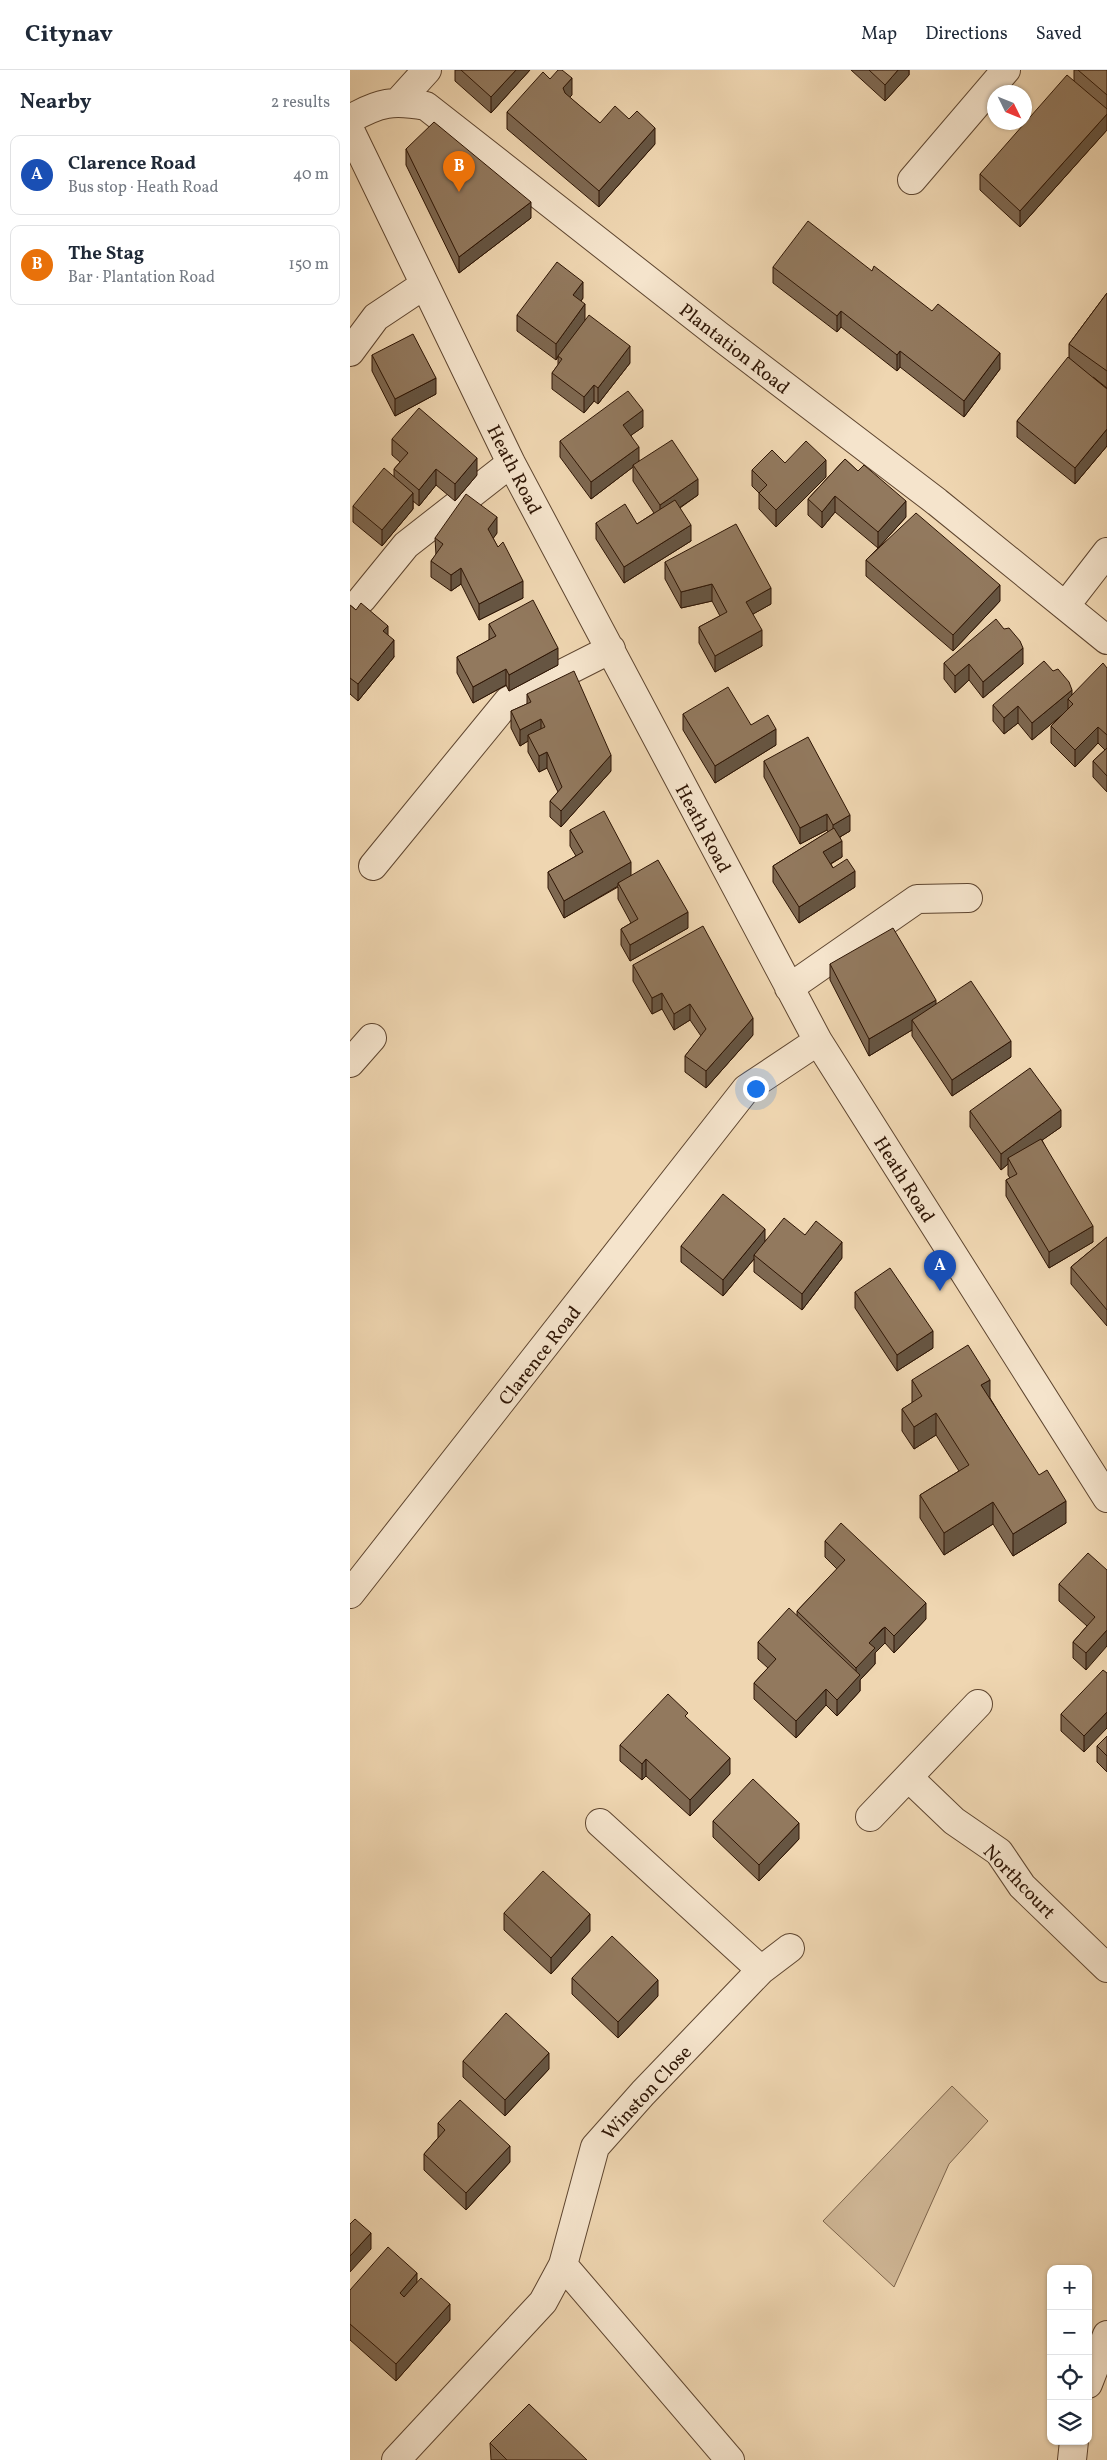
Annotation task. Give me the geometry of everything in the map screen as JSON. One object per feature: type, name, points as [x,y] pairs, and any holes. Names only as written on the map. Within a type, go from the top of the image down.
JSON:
[{"type":"street","points":[[399,101],[427,70]]},
{"type":"street","points":[[912,180],[1006,70]]},
{"type":"street","name":"Plantation Road","points":[[350,119],[371,107],[399,101],[426,106],[1066,605],[1107,640]]},
{"type":"street","name":"Heath Road","points":[[350,130],[511,463],[818,1041],[1107,1498]]},
{"type":"street","points":[[350,352],[376,317],[424,285]]},
{"type":"street","points":[[362,599],[406,545],[511,463]]},
{"type":"street","points":[[1066,605],[1107,552]]},
{"type":"street","points":[[373,866],[508,701],[611,649]]},
{"type":"street","points":[[789,988],[917,899],[968,898]]},
{"type":"street","points":[[350,1063],[372,1038]]},
{"type":"street","name":"Clarence Road","points":[[350,1594],[746,1089],[818,1041]]},
{"type":"street","points":[[870,1817],[978,1704]]},
{"type":"street","name":"Northcourt","points":[[908,1778],[954,1821],[998,1852],[1022,1886],[1107,1968]]},
{"type":"street","points":[[600,1823],[761,1970]]},
{"type":"street","name":"Winston Close","points":[[396,2460],[543,2302],[564,2265],[595,2147],[643,2093],[761,1970],[790,1948]]},
{"type":"street","points":[[564,2265],[730,2460]]},
{"type":"street","points":[[1092,2374],[1107,2335]]},
{"type":"street","points":[[1072,2460],[1074,2445]]},
{"type":"shaded area","points":[[952,2086],[988,2121],[949,2164],[894,2287],[823,2221]]},
{"type":"building","points":[[461,70],[516,70],[491,97]]},
{"type":"building","points":[[558,70],[562,70],[572,78],[563,88],[565,93],[600,123],[615,106],[629,119],[637,111],[655,128],[599,191],[507,112],[543,72],[550,79]]},
{"type":"building","points":[[869,70],[898,70],[885,85]]},
{"type":"building","points":[[1078,70],[1107,70],[1107,95]]},
{"type":"building","points":[[1067,75],[1107,109],[1107,114],[1020,211],[980,174],[1019,130],[1032,130],[1032,115]]},
{"type":"building","points":[[434,122],[531,202],[459,257],[406,149]]},
{"type":"building","points":[[808,221],[872,271],[874,266],[932,311],[938,304],[1000,353],[964,401],[900,351],[897,355],[841,311],[837,316],[773,267]]},
{"type":"building","points":[[557,262],[583,282],[573,295],[585,304],[556,344],[517,315]]},
{"type":"building","points":[[1107,293],[1107,371],[1069,344]]},
{"type":"building","points":[[589,315],[630,346],[598,388],[594,385],[584,397],[552,373],[562,359],[558,356]]},
{"type":"building","points":[[413,334],[436,378],[395,399],[372,355]]},
{"type":"building","points":[[1068,357],[1107,389],[1107,429],[1075,468],[1017,421]]},
{"type":"building","points":[[628,391],[643,410],[623,425],[639,447],[591,482],[560,441]]},
{"type":"building","points":[[419,408],[477,458],[455,484],[436,469],[419,490],[394,469],[408,453],[392,439]]},
{"type":"building","points":[[672,440],[698,479],[660,505],[633,465]]},
{"type":"building","points":[[806,441],[826,460],[776,510],[759,493],[767,485],[752,470],[772,450],[785,463]]},
{"type":"building","points":[[845,459],[858,471],[864,465],[906,501],[878,532],[835,496],[822,512],[808,499]]},
{"type":"building","points":[[384,468],[413,493],[382,530],[353,506]]},
{"type":"building","points":[[466,494],[497,517],[488,529],[498,547],[503,542],[523,581],[479,604],[461,568],[451,575],[431,561],[443,544],[435,538]]},
{"type":"building","points":[[675,500],[691,525],[624,567],[596,523],[625,504],[637,524]]},
{"type":"building","points":[[916,513],[1000,585],[953,635],[866,560]]},
{"type":"building","points":[[736,524],[771,588],[746,602],[762,630],[715,656],[699,627],[727,612],[712,584],[681,592],[665,562]]},
{"type":"building","points":[[533,600],[558,648],[509,675],[506,669],[473,687],[457,657],[496,636],[489,624]]},
{"type":"building","points":[[361,603],[388,626],[383,631],[394,640],[358,684],[350,678],[350,605],[356,610]]},
{"type":"building","points":[[996,619],[1004,629],[1009,628],[1020,641],[1023,648],[983,682],[969,664],[955,676],[944,663]]},
{"type":"building","points":[[1044,661],[1053,671],[1058,669],[1069,682],[1072,690],[1032,723],[1018,706],[1004,718],[993,705]]},
{"type":"building","points":[[1103,663],[1107,668],[1107,735],[1098,727],[1075,750],[1051,726],[1073,704],[1068,699]]},
{"type":"building","points":[[574,671],[611,755],[561,811],[550,801],[562,787],[547,752],[539,756],[528,735],[545,727],[541,719],[520,730],[511,711],[531,702],[527,694]]},
{"type":"building","points":[[728,687],[751,725],[768,715],[776,729],[715,766],[683,714]]},
{"type":"building","points":[[808,737],[850,815],[833,825],[827,814],[800,828],[764,761]]},
{"type":"building","points":[[1107,748],[1107,776],[1093,761]]},
{"type":"building","points":[[604,811],[631,862],[564,901],[548,872],[583,852],[570,830]]},
{"type":"building","points":[[834,828],[842,841],[823,852],[833,868],[847,859],[855,871],[799,907],[773,866]]},
{"type":"building","points":[[658,860],[688,912],[630,945],[621,929],[638,919],[618,883]]},
{"type":"building","points":[[703,926],[753,1018],[706,1071],[685,1056],[706,1029],[690,1004],[674,1014],[662,993],[652,998],[633,965]]},
{"type":"building","points":[[893,928],[936,1000],[869,1039],[830,964]]},
{"type":"building","points":[[971,981],[1011,1041],[952,1080],[912,1020]]},
{"type":"building","points":[[1030,1068],[1061,1110],[1001,1154],[970,1111]]},
{"type":"building","points":[[1041,1139],[1093,1226],[1049,1252],[1006,1180],[1017,1174],[1008,1158]]},
{"type":"building","points":[[723,1194],[765,1229],[723,1280],[681,1246]]},
{"type":"building","points":[[784,1218],[805,1235],[816,1221],[842,1242],[802,1294],[754,1255]]},
{"type":"building","points":[[1107,1237],[1107,1310],[1071,1267]]},
{"type":"building","points":[[890,1268],[933,1331],[897,1355],[855,1292]]},
{"type":"building","points":[[968,1345],[990,1380],[981,1385],[1039,1475],[1047,1470],[1066,1501],[1013,1534],[993,1502],[944,1533],[920,1495],[969,1465],[936,1413],[914,1427],[902,1409],[922,1396],[912,1380]]},
{"type":"building","points":[[841,1523],[926,1603],[894,1636],[885,1627],[882,1629],[869,1643],[875,1648],[856,1668],[797,1611],[845,1560],[825,1541]]},
{"type":"building","points":[[1088,1553],[1107,1570],[1107,1630],[1086,1653],[1073,1642],[1095,1617],[1059,1584]]},
{"type":"building","points":[[789,1608],[860,1675],[837,1700],[826,1689],[796,1721],[754,1683],[776,1659],[758,1642]]},
{"type":"building","points":[[1103,1670],[1107,1673],[1107,1712],[1084,1736],[1061,1714]]},
{"type":"building","points":[[668,1694],[688,1713],[685,1716],[730,1758],[690,1800],[646,1759],[642,1764],[620,1745]]},
{"type":"building","points":[[1107,1736],[1107,1756],[1097,1746]]},
{"type":"building","points":[[753,1779],[799,1823],[759,1865],[713,1821]]},
{"type":"building","points":[[543,1871],[590,1914],[551,1958],[504,1913]]},
{"type":"building","points":[[612,1936],[658,1980],[618,2022],[572,1978]]},
{"type":"building","points":[[506,2013],[549,2053],[505,2100],[463,2061]]},
{"type":"building","points":[[460,2100],[510,2146],[466,2193],[424,2154],[445,2130],[438,2123]]},
{"type":"building","points":[[355,2219],[371,2233],[350,2256],[350,2224]]},
{"type":"building","points":[[388,2247],[417,2273],[400,2293],[404,2297],[421,2278],[450,2304],[396,2364],[350,2324],[350,2290]]},
{"type":"building","points":[[529,2404],[587,2460],[507,2460],[490,2443]]},
{"type":"place","name":"The Stag","points":[[459,192]]},
{"type":"place","name":"Clarence Road","points":[[940,1291]]}]
